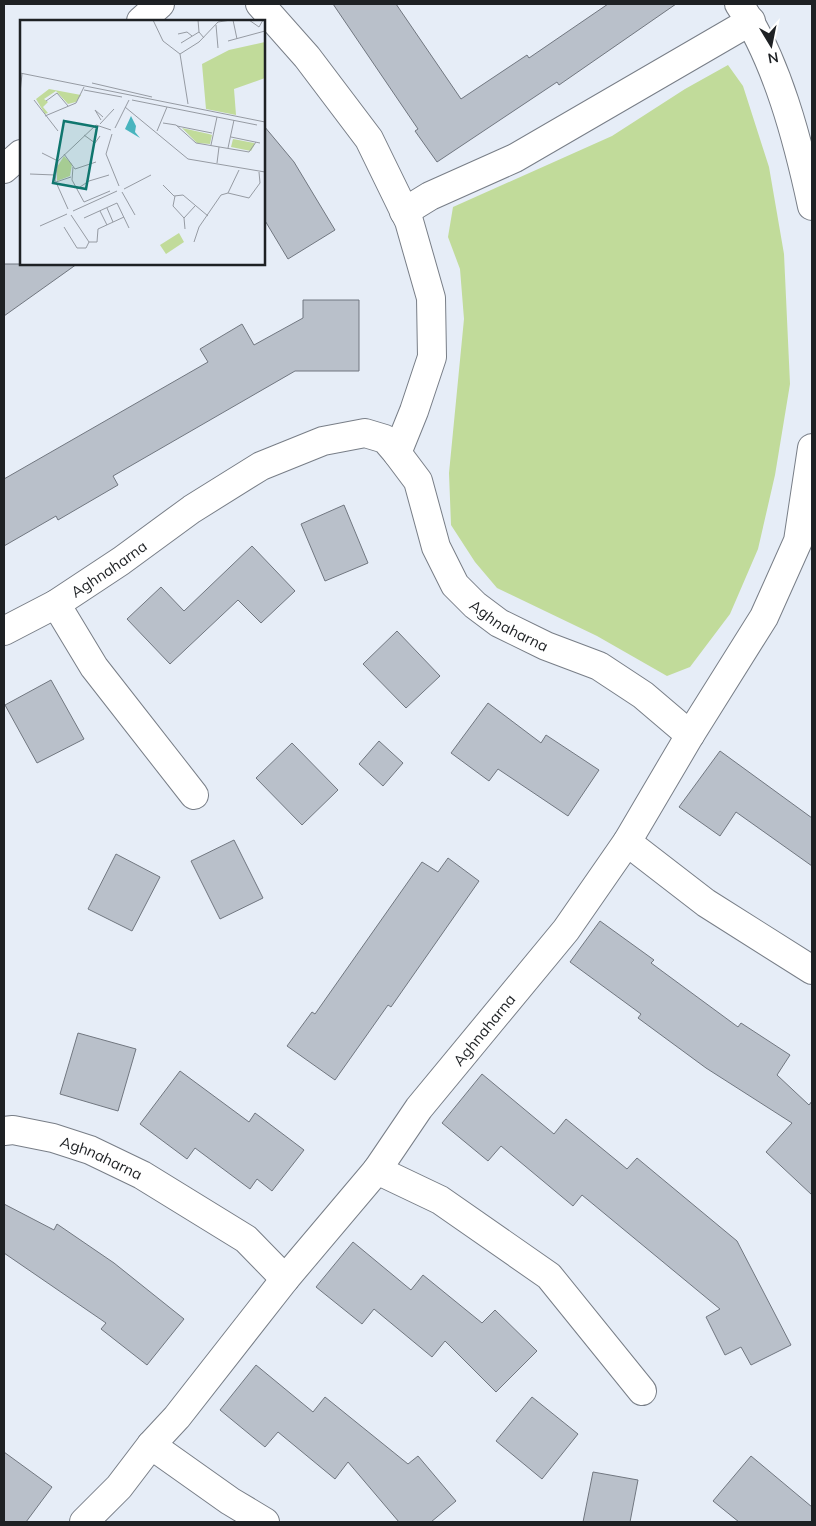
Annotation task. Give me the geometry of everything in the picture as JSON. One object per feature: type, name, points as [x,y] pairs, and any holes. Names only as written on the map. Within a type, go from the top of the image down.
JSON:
[{"type":"street","points":[[142,20],[160,4]]},
{"type":"street","points":[[260,4],[307,57],[369,139],[407,216],[431,298],[432,357],[398,453]]},
{"type":"street","points":[[407,216],[430,196],[515,158],[745,13],[777,82],[794,135],[812,206]]},
{"type":"street","points":[[4,169],[20,155]]},
{"type":"street","name":"Aghnaharna","points":[[4,630],[56,604],[121,561],[192,509],[261,466],[323,441],[365,433],[384,439],[398,453],[418,481],[436,547],[455,585],[475,605],[499,622],[538,642],[599,666],[643,695],[690,735]]},
{"type":"street","name":"Aghnaharna","points":[[84,1522],[119,1487],[151,1445],[177,1417],[285,1279],[377,1170],[419,1108],[566,930],[627,842],[690,735],[764,617],[805,543],[812,448]]},
{"type":"street","name":"Aghnaharna","points":[[56,604],[94,667],[194,795]]},
{"type":"street","points":[[627,842],[706,902],[812,970]]},
{"type":"street","name":"Aghnaharna","points":[[4,1131],[13,1130],[53,1138],[90,1150],[142,1175],[246,1239],[285,1279]]},
{"type":"street","points":[[377,1170],[440,1200],[549,1276],[642,1391]]},
{"type":"street","points":[[151,1445],[230,1501],[265,1522]]},
{"type":"green space","points":[[728,65],[743,86],[769,167],[784,254],[790,384],[775,475],[758,549],[730,614],[690,667],[667,676],[597,636],[497,588],[475,562],[451,525],[449,473],[464,319],[460,269],[448,237],[453,207],[612,136],[685,89]]},
{"type":"building","points":[[333,4],[396,4],[461,99],[527,55],[529,58],[608,4],[676,4],[559,85],[557,82],[437,162],[415,131],[418,129]]},
{"type":"building","points":[[265,127],[294,162],[335,230],[288,259],[265,221]]},
{"type":"building","points":[[4,264],[76,265],[4,316]]},
{"type":"building","points":[[303,300],[359,300],[359,371],[295,371],[113,476],[118,485],[58,520],[56,516],[4,546],[4,479],[208,362],[200,349],[242,324],[254,345],[303,318]]},
{"type":"building","points":[[344,505],[368,563],[325,581],[301,524]]},
{"type":"building","points":[[252,546],[295,591],[261,623],[238,600],[170,664],[127,619],[161,587],[184,611]]},
{"type":"building","points":[[397,631],[440,676],[406,708],[363,664]]},
{"type":"building","points":[[51,680],[84,739],[37,763],[5,705]]},
{"type":"building","points":[[488,703],[541,743],[546,735],[599,770],[568,816],[498,769],[489,781],[451,753]]},
{"type":"building","points":[[379,741],[403,763],[383,786],[359,764]]},
{"type":"building","points":[[292,743],[338,790],[302,825],[256,778]]},
{"type":"building","points":[[720,751],[812,818],[812,866],[736,812],[720,836],[679,807]]},
{"type":"building","points":[[234,840],[263,898],[220,919],[191,861]]},
{"type":"building","points":[[116,854],[160,877],[132,931],[88,909]]},
{"type":"building","points":[[448,858],[479,881],[391,1007],[388,1005],[335,1080],[287,1046],[312,1012],[315,1014],[422,862],[438,872]]},
{"type":"building","points":[[600,921],[654,960],[651,963],[738,1027],[741,1023],[790,1055],[777,1075],[809,1105],[812,1101],[812,1195],[766,1152],[792,1123],[706,1068],[638,1018],[641,1014],[570,962]]},
{"type":"building","points":[[78,1033],[136,1049],[118,1111],[60,1094]]},
{"type":"building","points":[[180,1071],[249,1122],[255,1113],[304,1150],[272,1191],[257,1179],[250,1189],[195,1148],[187,1159],[140,1124]]},
{"type":"building","points":[[482,1074],[554,1134],[566,1119],[627,1169],[637,1158],[737,1241],[791,1345],[751,1365],[741,1347],[725,1355],[706,1317],[720,1309],[582,1195],[573,1206],[501,1146],[488,1161],[442,1123]]},
{"type":"building","points":[[4,1204],[54,1230],[57,1224],[114,1263],[184,1319],[147,1365],[101,1329],[106,1323],[4,1253]]},
{"type":"building","points":[[353,1242],[411,1290],[423,1275],[482,1323],[495,1310],[537,1351],[496,1392],[445,1341],[432,1357],[374,1309],[362,1324],[316,1287]]},
{"type":"building","points":[[256,1365],[313,1412],[325,1397],[408,1464],[418,1456],[456,1501],[431,1522],[399,1522],[348,1462],[335,1479],[278,1432],[265,1447],[220,1410]]},
{"type":"building","points":[[532,1397],[578,1434],[542,1479],[496,1441]]},
{"type":"building","points":[[4,1452],[52,1487],[26,1522],[4,1522]]},
{"type":"building","points":[[751,1456],[812,1507],[812,1522],[739,1522],[713,1501]]},
{"type":"building","points":[[593,1472],[638,1480],[630,1522],[583,1522]]}]
